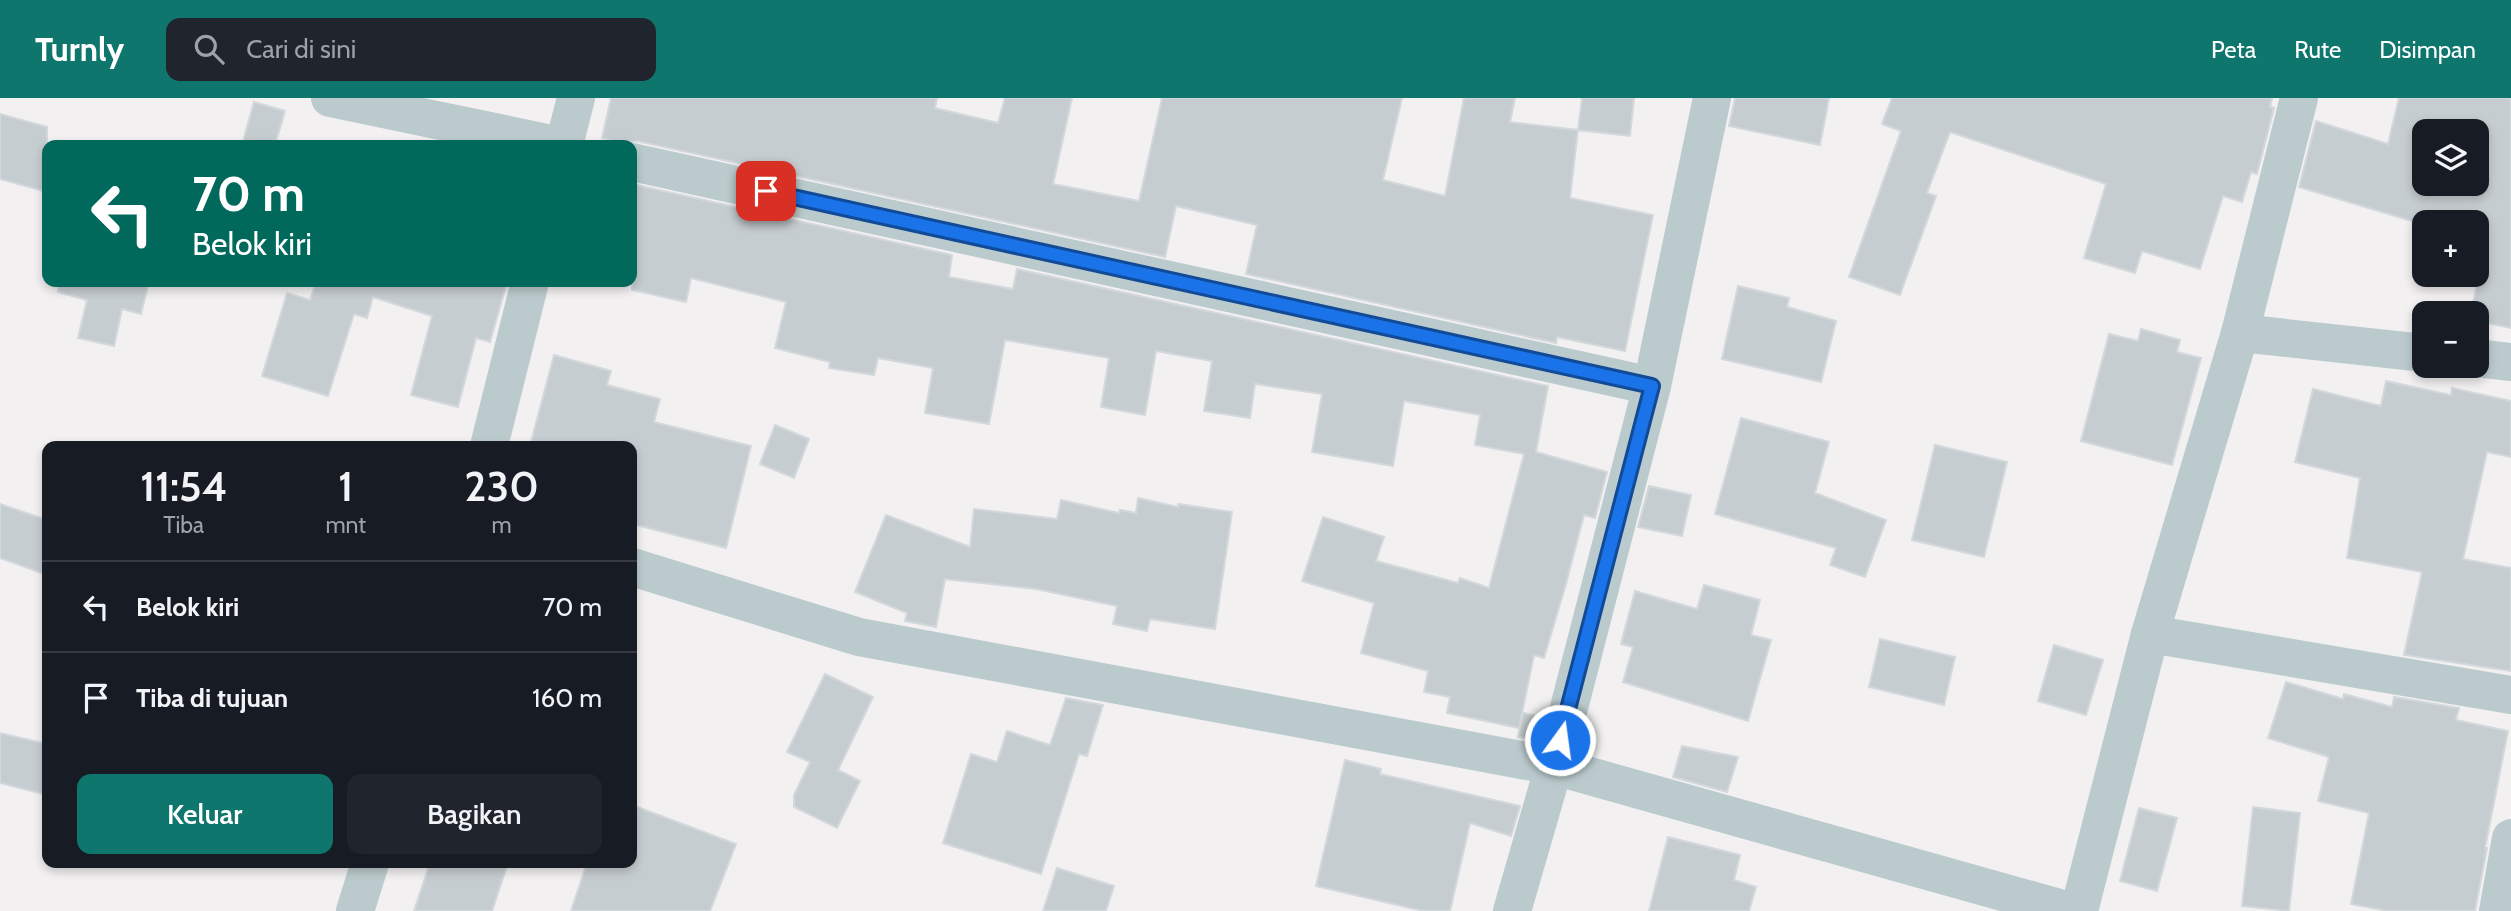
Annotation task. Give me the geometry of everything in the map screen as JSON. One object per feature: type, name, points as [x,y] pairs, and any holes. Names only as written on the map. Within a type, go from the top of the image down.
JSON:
[{"type":"street","points":[[330,98],[533,140]]},
{"type":"street","points":[[565,140],[576,98]]},
{"type":"street","points":[[1512,911],[1553,766],[1652,386],[1712,98]]},
{"type":"street","points":[[2079,911],[2150,634],[2240,333],[2299,98]]},
{"type":"street","points":[[637,163],[1652,386]]},
{"type":"street","points":[[490,441],[529,287]]},
{"type":"street","points":[[2240,333],[2412,352]]},
{"type":"street","points":[[2489,359],[2511,362]]},
{"type":"street","points":[[637,569],[859,637],[1553,766],[2070,911]]},
{"type":"street","points":[[2150,634],[2511,695]]},
{"type":"street","points":[[2498,911],[2511,838]]},
{"type":"street","points":[[355,911],[368,868]]},
{"type":"building","points":[[611,98],[937,98],[935,108],[998,123],[1005,98],[1072,98],[1053,184],[1139,201],[1162,98],[1402,98],[1383,180],[1445,196],[1464,98],[1515,98],[1510,122],[1578,130],[1570,198],[1653,215],[1625,351],[1557,337],[1556,343],[1246,274],[1257,225],[1176,206],[1165,257],[637,140],[602,138]]},
{"type":"building","points":[[1582,98],[1634,98],[1630,136],[1578,130]]},
{"type":"building","points":[[1735,98],[1829,98],[1820,145],[1729,126]]},
{"type":"building","points":[[1892,98],[2272,98],[2270,107],[2274,108],[2257,174],[2251,172],[2242,202],[2223,196],[2200,269],[2142,251],[2135,273],[2084,258],[2106,184],[1950,132],[1927,193],[1936,196],[1900,295],[1849,277],[1901,131],[1882,124]]},
{"type":"building","points":[[2399,98],[2511,98],[2511,328],[2489,324],[2489,301],[2473,301],[2476,287],[2489,287],[2489,210],[2412,210],[2412,221],[2299,187],[2316,121],[2388,144]]},
{"type":"building","points":[[254,102],[285,111],[276,140],[243,140]]},
{"type":"building","points":[[0,114],[47,127],[47,140],[42,140],[42,191],[0,179]]},
{"type":"building","points":[[637,185],[952,255],[949,277],[1013,289],[1017,269],[1548,386],[1536,452],[1607,472],[1595,518],[1584,515],[1544,658],[1534,655],[1519,728],[1447,713],[1450,697],[1424,692],[1428,671],[1361,653],[1374,603],[1302,581],[1323,517],[1384,537],[1376,561],[1458,583],[1460,578],[1489,588],[1524,454],[1475,445],[1480,415],[1404,401],[1393,466],[1312,452],[1322,394],[1255,384],[1250,418],[1204,411],[1212,361],[1156,351],[1145,415],[1101,407],[1109,358],[1005,340],[989,424],[925,413],[933,368],[878,358],[874,375],[829,368],[830,362],[775,348],[786,302],[691,278],[686,302],[632,290],[632,287],[637,287]]},
{"type":"building","points":[[1738,286],[1789,298],[1787,307],[1836,321],[1821,382],[1722,359]]},
{"type":"building","points":[[58,287],[148,287],[141,314],[122,309],[114,346],[78,338],[87,300],[58,292]]},
{"type":"building","points":[[314,287],[506,287],[490,342],[476,338],[458,407],[411,395],[432,316],[373,297],[367,318],[354,314],[328,396],[262,376],[287,293],[310,300]]},
{"type":"building","points":[[2141,329],[2180,340],[2177,352],[2201,358],[2172,465],[2081,441],[2109,334],[2138,341]]},
{"type":"building","points":[[554,355],[611,371],[607,385],[660,399],[654,422],[751,446],[726,548],[637,525],[637,441],[531,441]]},
{"type":"building","points":[[2386,381],[2451,395],[2452,388],[2511,401],[2511,457],[2487,452],[2463,559],[2511,568],[2511,671],[2404,655],[2422,572],[2347,558],[2360,478],[2295,462],[2313,389],[2381,406]]},
{"type":"building","points":[[1741,418],[1829,442],[1815,493],[1886,520],[1865,577],[1830,565],[1836,548],[1715,514]]},
{"type":"building","points":[[775,425],[809,439],[794,478],[760,464]]},
{"type":"building","points":[[1935,445],[2007,462],[1984,557],[1912,540]]},
{"type":"building","points":[[1649,486],[1691,495],[1682,536],[1638,527]]},
{"type":"building","points":[[1138,498],[1178,507],[1178,504],[1232,512],[1215,629],[1150,619],[1147,631],[1113,624],[1117,606],[1036,589],[945,579],[936,627],[905,621],[907,613],[855,592],[886,515],[970,547],[974,509],[1057,519],[1061,500],[1119,513],[1120,510],[1136,513]]},
{"type":"building","points":[[0,504],[42,518],[42,573],[0,558]]},
{"type":"building","points":[[1704,585],[1760,600],[1751,635],[1771,640],[1748,721],[1623,682],[1633,647],[1621,644],[1635,591],[1697,609]]},
{"type":"building","points":[[1880,639],[1955,657],[1944,705],[1869,687]]},
{"type":"building","points":[[2054,645],[2103,660],[2086,715],[2038,701]]},
{"type":"building","points":[[825,674],[873,697],[838,770],[860,781],[837,828],[794,807],[794,795],[810,762],[787,752]]},
{"type":"building","points":[[2286,682],[2343,699],[2344,694],[2392,707],[2394,697],[2459,708],[2456,720],[2508,731],[2475,911],[2388,911],[2351,904],[2369,813],[2318,801],[2329,757],[2268,738]]},
{"type":"building","points":[[1066,698],[1103,705],[1087,756],[1079,754],[1041,874],[943,843],[971,754],[997,762],[1007,731],[1050,745]]},
{"type":"building","points":[[1523,713],[1544,717],[1538,741],[1518,737]]},
{"type":"building","points":[[0,733],[42,743],[42,794],[0,783]]},
{"type":"building","points":[[1682,746],[1738,757],[1727,792],[1673,777]]},
{"type":"building","points":[[1345,760],[1381,769],[1380,774],[1520,806],[1511,836],[1470,823],[1450,911],[1423,911],[1316,886]]},
{"type":"building","points":[[637,807],[736,844],[710,911],[571,911],[585,868],[637,868]]},
{"type":"building","points":[[2253,807],[2300,813],[2289,911],[2242,906]]},
{"type":"building","points":[[2139,808],[2177,818],[2157,891],[2120,881]]},
{"type":"building","points":[[1668,837],[1740,855],[1734,880],[1756,887],[1749,911],[1649,911]]},
{"type":"building","points":[[428,868],[506,868],[492,911],[414,911]]},
{"type":"building","points":[[1057,868],[1114,886],[1106,911],[1043,911]]},
{"type":"route","points":[[766,191],[1652,386],[1560,740]]}]
